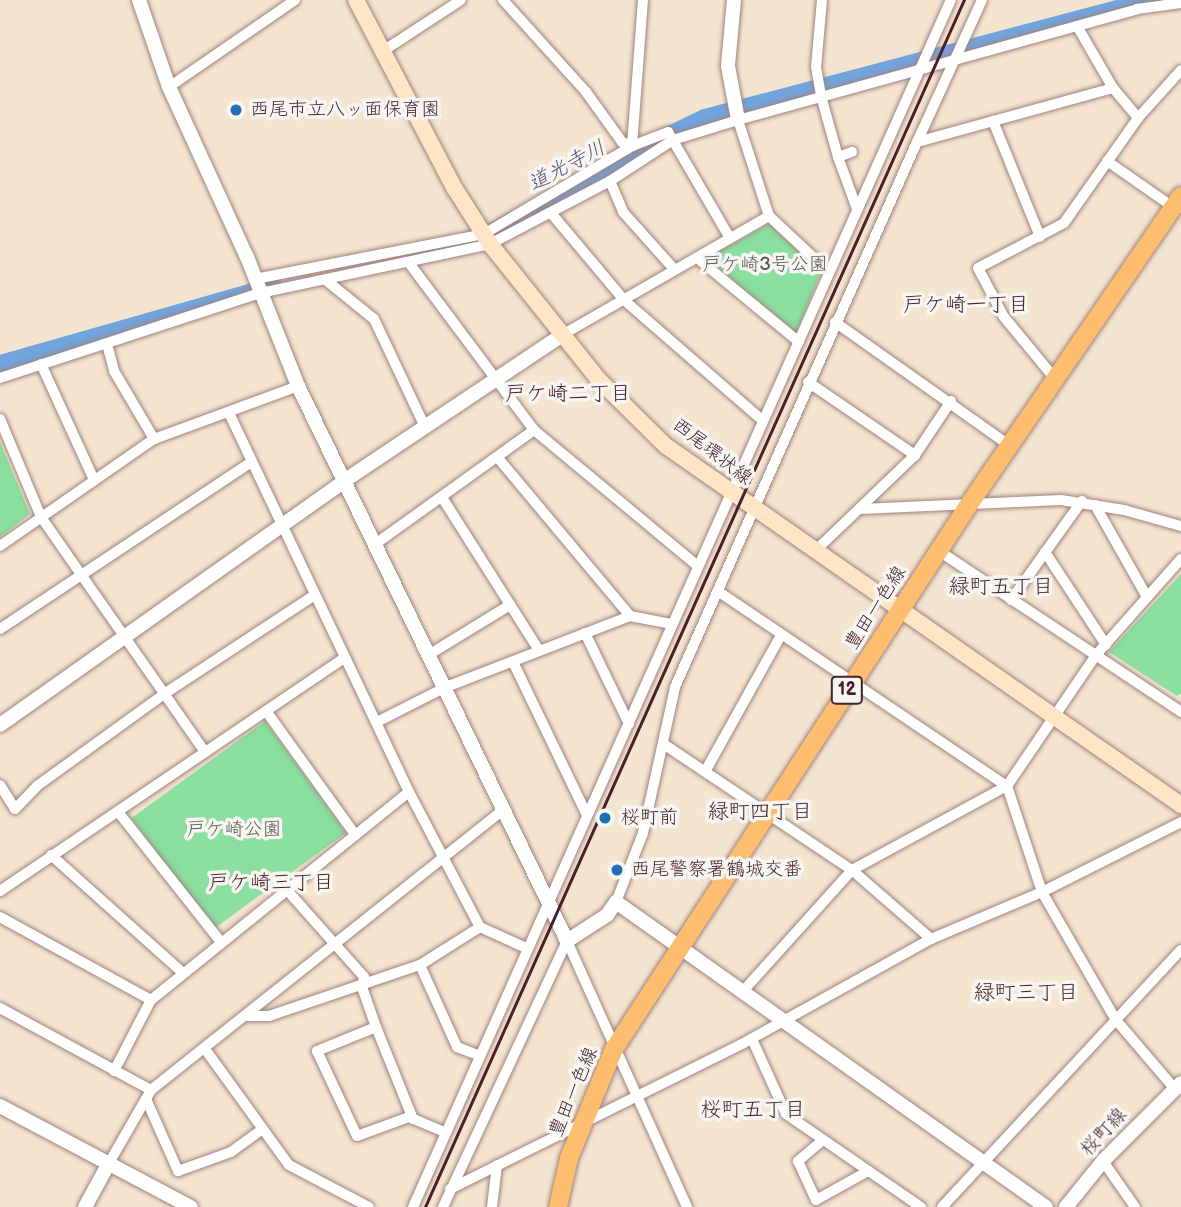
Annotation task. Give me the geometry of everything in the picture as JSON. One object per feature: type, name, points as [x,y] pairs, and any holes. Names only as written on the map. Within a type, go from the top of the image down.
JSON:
[{"type":"main road","name":"西尾環状線","points":[[356,0],[487,239],[598,379],[666,446],[731,495],[1181,805]]},
{"type":"main road","name":"豊田一色線","points":[[558,1207],[581,1127],[614,1049],[968,506],[1177,201]]},
{"type":"street","points":[[139,0],[169,87],[258,286],[298,386],[446,687],[502,811],[567,942],[687,1207]]},
{"type":"street","points":[[169,87],[295,0]]},
{"type":"street","points":[[383,51],[461,0]]},
{"type":"street","points":[[503,0],[577,82],[622,142],[632,146]]},
{"type":"street","points":[[632,146],[643,0]]},
{"type":"street","points":[[734,0],[729,66],[734,97],[738,119],[769,216],[829,272]]},
{"type":"street","points":[[822,0],[816,67],[838,157],[857,209]]},
{"type":"street","points":[[413,1207],[478,1055],[629,724],[951,0]]},
{"type":"street","points":[[443,1207],[567,942],[607,915],[616,902],[643,833],[665,745],[675,687],[755,510],[808,382],[982,0]]},
{"type":"street","points":[[0,379],[107,344],[258,286],[487,239],[632,146],[953,62],[1077,26],[1181,3]]},
{"type":"street","points":[[1077,26],[1113,88],[1138,118]]},
{"type":"street","points":[[1056,380],[1004,317],[978,268],[1065,223],[1138,118],[1181,70]]},
{"type":"street","points":[[917,142],[1113,88]]},
{"type":"street","points":[[993,121],[1040,237]]},
{"type":"street","points":[[258,286],[327,281],[410,263],[487,239],[551,213],[610,181],[671,137]]},
{"type":"street","points":[[671,137],[730,238]]},
{"type":"street","points":[[838,157],[852,152]]},
{"type":"street","points":[[1107,161],[1177,201]]},
{"type":"street","points":[[610,181],[623,212],[674,269]]},
{"type":"street","points":[[551,213],[624,300],[763,421]]},
{"type":"street","points":[[0,725],[344,481],[562,335],[769,216]]},
{"type":"street","points":[[697,258],[799,342]]},
{"type":"street","points":[[410,263],[534,430],[698,566]]},
{"type":"street","points":[[327,281],[374,319],[425,427]]},
{"type":"street","points":[[835,322],[951,401],[1010,446]]},
{"type":"street","points":[[107,344],[114,372],[155,439]]},
{"type":"street","points":[[41,364],[94,480]]},
{"type":"street","points":[[808,382],[915,455]]},
{"type":"street","points":[[0,546],[155,439],[230,415],[298,386]]},
{"type":"street","points":[[814,552],[915,455],[951,401]]},
{"type":"street","points":[[230,415],[313,596],[409,792],[480,927],[526,948]]},
{"type":"street","points":[[0,419],[41,517],[205,752]]},
{"type":"street","points":[[374,545],[443,499],[534,430]]},
{"type":"street","points":[[498,458],[630,616]]},
{"type":"street","points":[[0,629],[80,572],[250,463]]},
{"type":"street","points":[[443,499],[539,650]]},
{"type":"street","points":[[861,509],[968,506],[1012,500],[1082,501],[1181,526]]},
{"type":"street","points":[[1011,600],[1082,501]]},
{"type":"street","points":[[1095,505],[1147,597]]},
{"type":"street","points":[[939,551],[1179,708]]},
{"type":"street","points":[[1045,552],[1105,645]]},
{"type":"street","points":[[744,990],[852,870],[1007,786],[1096,656],[1181,559]]},
{"type":"street","points":[[719,592],[1007,786],[1042,892],[1116,1020],[1178,1086]]},
{"type":"street","points":[[0,785],[15,809],[37,786],[164,694],[313,596]]},
{"type":"street","points":[[429,654],[510,605]]},
{"type":"street","points":[[377,722],[446,687],[630,616],[672,624]]},
{"type":"street","points":[[585,633],[629,724]]},
{"type":"street","points":[[706,770],[781,635]]},
{"type":"street","points":[[0,891],[51,855],[119,813],[344,658]]},
{"type":"street","points":[[513,662],[587,815]]},
{"type":"street","points":[[266,711],[354,834]]},
{"type":"street","points":[[665,745],[852,870],[931,939]]},
{"type":"street","points":[[114,1071],[151,1000],[220,941],[409,792]]},
{"type":"street","points":[[85,1207],[148,1094],[502,811]]},
{"type":"street","points":[[119,813],[220,941]]},
{"type":"street","points":[[450,1189],[581,1127],[752,1039],[931,939],[1042,892],[1181,822]]},
{"type":"street","points":[[51,855],[183,973]]},
{"type":"street","points":[[286,889],[333,946],[342,948],[364,976],[362,987],[413,1119]]},
{"type":"street","points":[[616,902],[679,948],[744,990],[1046,1207]]},
{"type":"street","points":[[0,917],[151,1000]]},
{"type":"street","points":[[247,1016],[269,1016],[362,987],[420,965],[480,927]]},
{"type":"street","points":[[942,1207],[1181,950]]},
{"type":"street","points":[[420,965],[457,1047],[478,1055]]},
{"type":"street","points":[[0,1008],[114,1071],[148,1094],[177,1171],[231,1152],[263,1129]]},
{"type":"street","points":[[376,1027],[317,1051],[357,1136],[413,1119],[445,1132]]},
{"type":"street","points":[[752,1039],[786,1114],[921,1207]]},
{"type":"street","points":[[205,1049],[289,1165],[369,1207]]},
{"type":"street","name":"桜町線","points":[[1066,1207],[1102,1161],[1178,1086]]},
{"type":"street","points":[[0,1106],[191,1207]]},
{"type":"street","points":[[823,1140],[798,1161],[816,1200],[868,1171]]},
{"type":"street","points":[[1102,1161],[1135,1207]]},
{"type":"street","points":[[492,1207],[496,1165]]},
{"type":"green space","name":"戸ケ崎3号公園","points":[[769,224],[821,272],[796,333],[707,258]]},
{"type":"green space","points":[[0,442],[30,514],[0,537]]},
{"type":"green space","points":[[1181,574],[1181,694],[1177,696],[1109,652]]},
{"type":"green space","name":"戸ケ崎公園","points":[[265,721],[346,833],[213,930],[132,818]]},
{"type":"waterway","name":"道光寺川","points":[[451,248],[480,239],[636,151],[705,118],[1153,0]]},
{"type":"waterway","name":"道光寺川","points":[[0,364],[273,286]]},
{"type":"railway","points":[[425,1207],[964,0]]},
{"type":"place","name":"西尾市立八ッ面保育園","points":[[236,110]]},
{"type":"place","name":"桜町前","points":[[605,818]]},
{"type":"place","name":"西尾警察署鶴城交番","points":[[617,870]]},
{"type":"district","name":"戸ケ崎一丁目","points":[[966,305]]},
{"type":"district","name":"戸ケ崎二丁目","points":[[568,394]]},
{"type":"district","name":"緑町五丁目","points":[[1001,587]]},
{"type":"district","name":"緑町四丁目","points":[[760,812]]},
{"type":"district","name":"戸ケ崎三丁目","points":[[271,883]]},
{"type":"district","name":"緑町三丁目","points":[[1026,993]]},
{"type":"district","name":"桜町五丁目","points":[[753,1110]]}]
